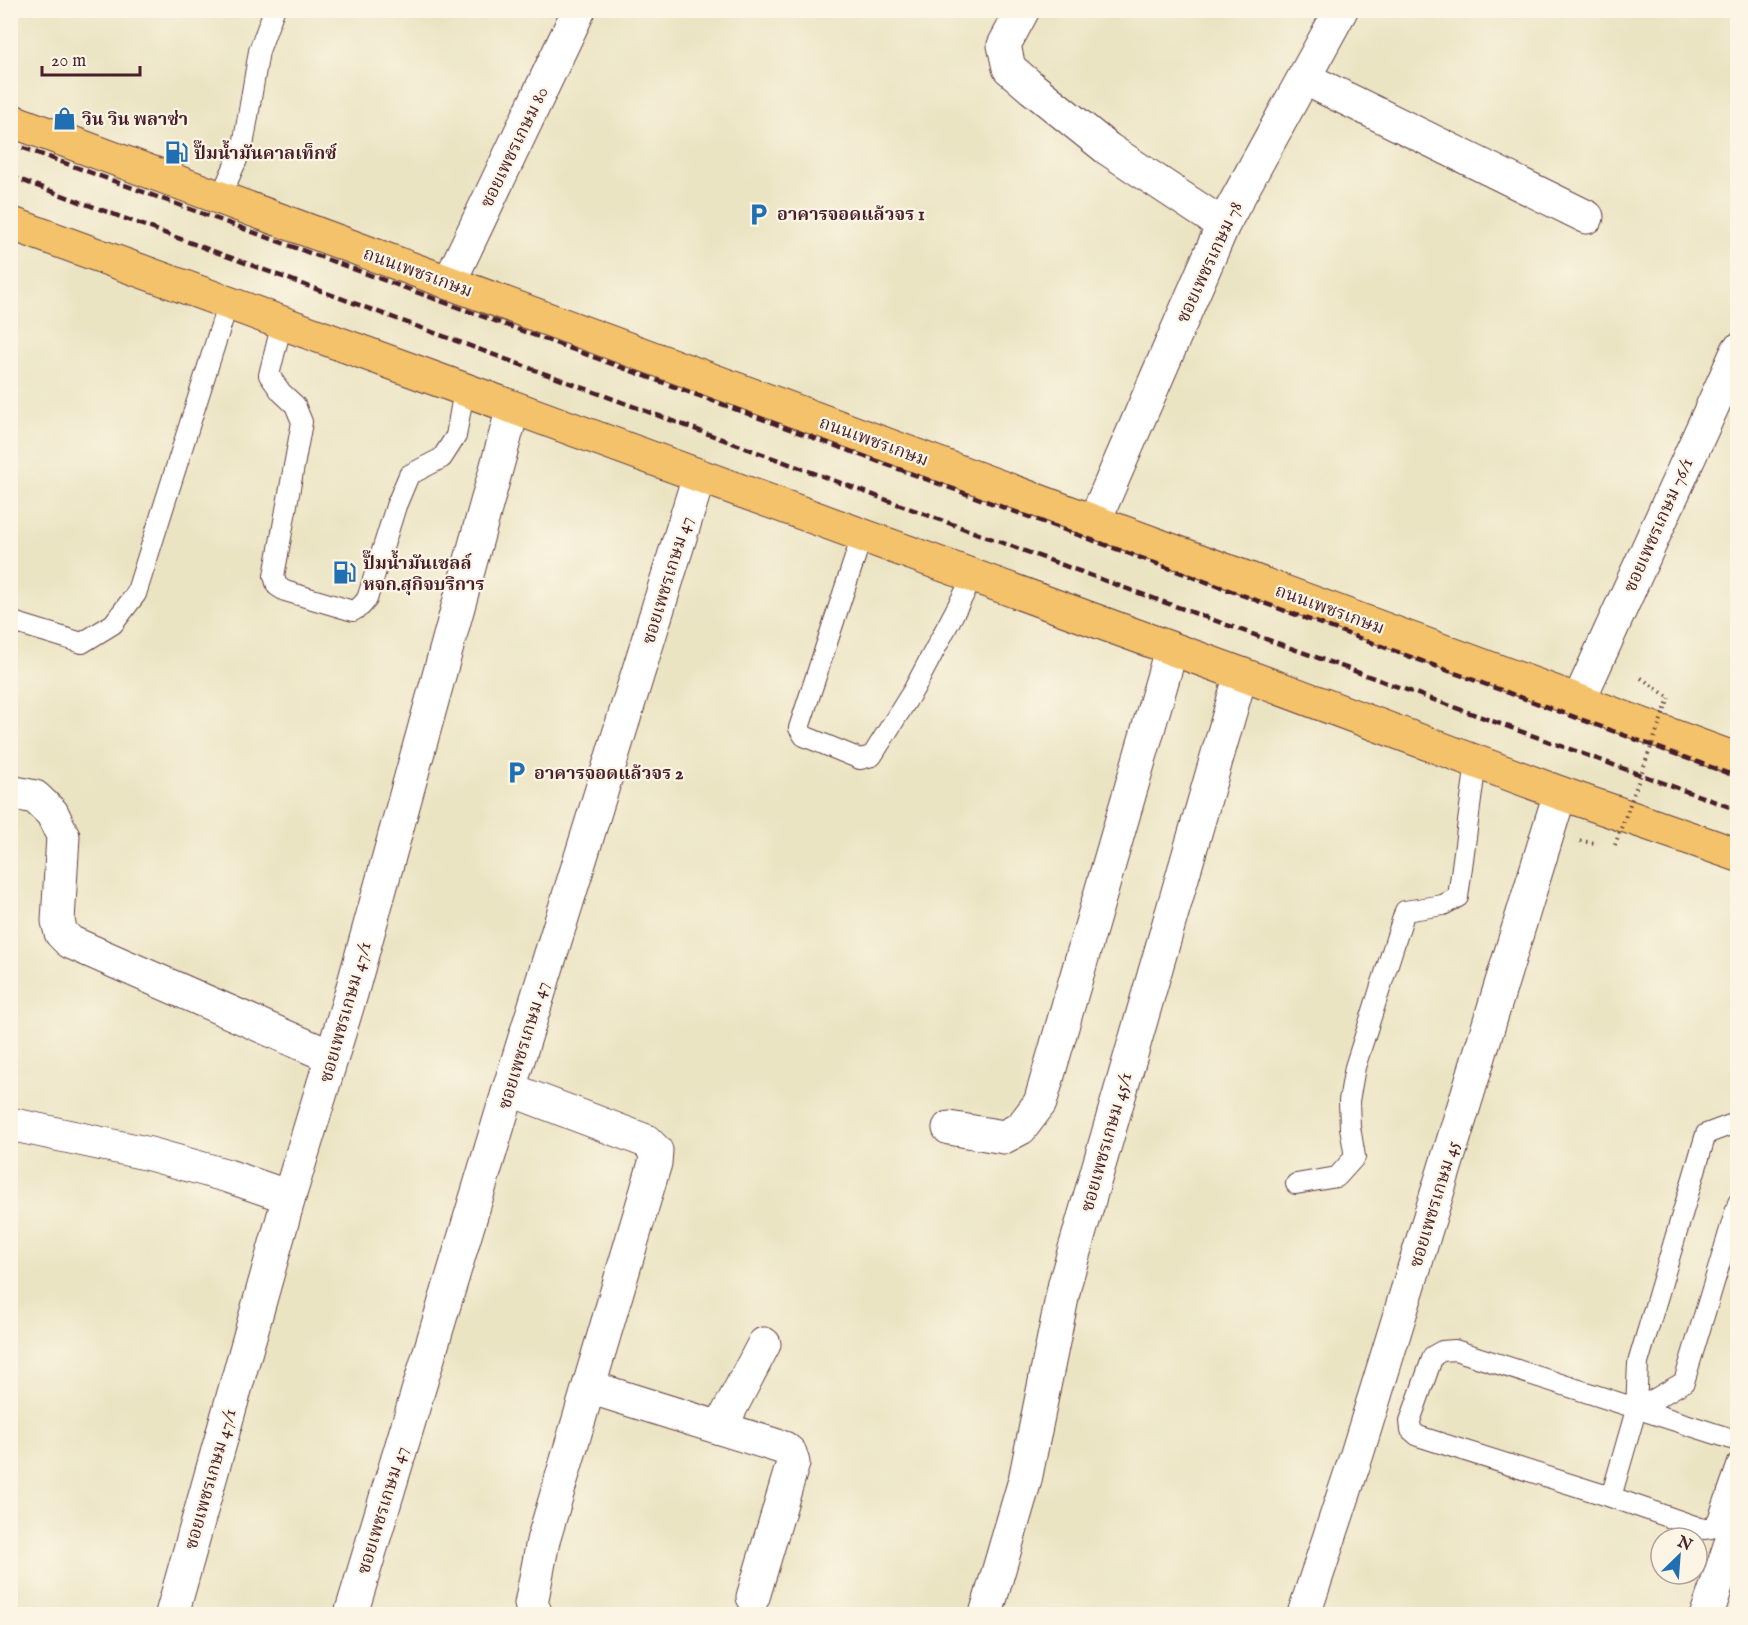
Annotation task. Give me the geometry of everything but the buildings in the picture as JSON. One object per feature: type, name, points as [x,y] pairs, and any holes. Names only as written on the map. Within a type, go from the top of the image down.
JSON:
[{"type":"main road","name":"ถนนเพชรเกษม","points":[[10,120],[1737,760]]},
{"type":"main road","points":[[10,223],[1560,793],[1737,855]]},
{"type":"street","name":"ซอยเพชรเกษม 80","points":[[449,284],[579,10]]},
{"type":"street","points":[[1023,10],[1004,45],[1009,68],[1108,149],[1223,225]]},
{"type":"street","name":"ซอยเพชรเกษม 78","points":[[1094,522],[1223,225],[1341,10]]},
{"type":"street","points":[[1304,78],[1587,217]]},
{"type":"street","name":"ซอยเพชรเกษม 76/1","points":[[1579,700],[1737,350]]},
{"type":"street","name":"ซอยเพชรเกษม 47/1","points":[[172,1614],[289,1197],[332,1057],[513,408]]},
{"type":"street","name":"ซอยเพชรเกษม 47","points":[[351,1614],[509,1089],[699,476]]},
{"type":"street","points":[[949,1128],[1004,1137],[1022,1128],[1040,1102],[1172,650]]},
{"type":"street","name":"ซอยเพชรเกษม 45/1","points":[[986,1614],[1025,1480],[1065,1283],[1241,674]]},
{"type":"street","points":[[10,792],[35,797],[52,813],[63,836],[58,921],[61,933],[70,942],[332,1057]]},
{"type":"street","name":"ซอยเพชรเกษม 45","points":[[1304,1614],[1357,1454],[1560,793]]},
{"type":"street","points":[[509,1089],[646,1141],[656,1151],[655,1163],[543,1542],[531,1604],[536,1614]]},
{"type":"street","points":[[10,1124],[150,1154],[228,1176],[289,1197]]},
{"type":"street","points":[[720,1428],[764,1344]]},
{"type":"street","points":[[589,1387],[784,1448],[790,1453],[793,1463],[753,1597]]},
{"type":"street","points":[[1707,1614],[1737,1522]]},
{"type":"lane","points":[[220,198],[243,146],[259,51],[274,10]]},
{"type":"lane","points":[[10,621],[82,643],[113,624],[136,594],[228,303]]},
{"type":"lane","points":[[282,323],[269,375],[281,392],[295,405],[302,422],[274,576],[277,586],[285,591],[353,611],[361,606],[367,599],[396,506],[410,474],[442,458],[456,436],[464,390]]},
{"type":"lane","points":[[862,536],[799,728],[804,736],[860,759],[872,756],[914,690],[973,577]]},
{"type":"lane","points":[[1296,1184],[1337,1177],[1355,1157],[1349,1101],[1355,1067],[1405,911],[1443,904],[1458,897],[1476,762]]},
{"type":"lane","points":[[1611,1497],[1636,1410],[1638,1363],[1706,1134],[1737,1121]]},
{"type":"lane","points":[[1636,1410],[1684,1382],[1737,1203]]},
{"type":"lane","points":[[1737,1441],[1455,1350],[1442,1351],[1433,1356],[1410,1421],[1411,1430],[1418,1436],[1611,1497],[1703,1529],[1711,1528],[1718,1520],[1737,1463]]},
{"type":"path","points":[[1569,840],[1615,845],[1669,698],[1641,678]]},
{"type":"railway","points":[[10,143],[1738,777]]},
{"type":"railway","points":[[10,176],[1114,584],[1738,810]]},
{"type":"place","name":"วิน วิน พลาซ่า","points":[[64,119]]},
{"type":"place","name":"ปั๊มน้ำมันคาลเท็กซ์","points":[[176,153]]},
{"type":"place","name":"อาคารจอดแล้วจร 1","points":[[759,214]]},
{"type":"place","name":"ปั๊มน้ำมันเชลล์ หจก.สุกิจบริการ","points":[[345,573]]},
{"type":"place","name":"อาคารจอดแล้วจร 2","points":[[516,773]]}]
